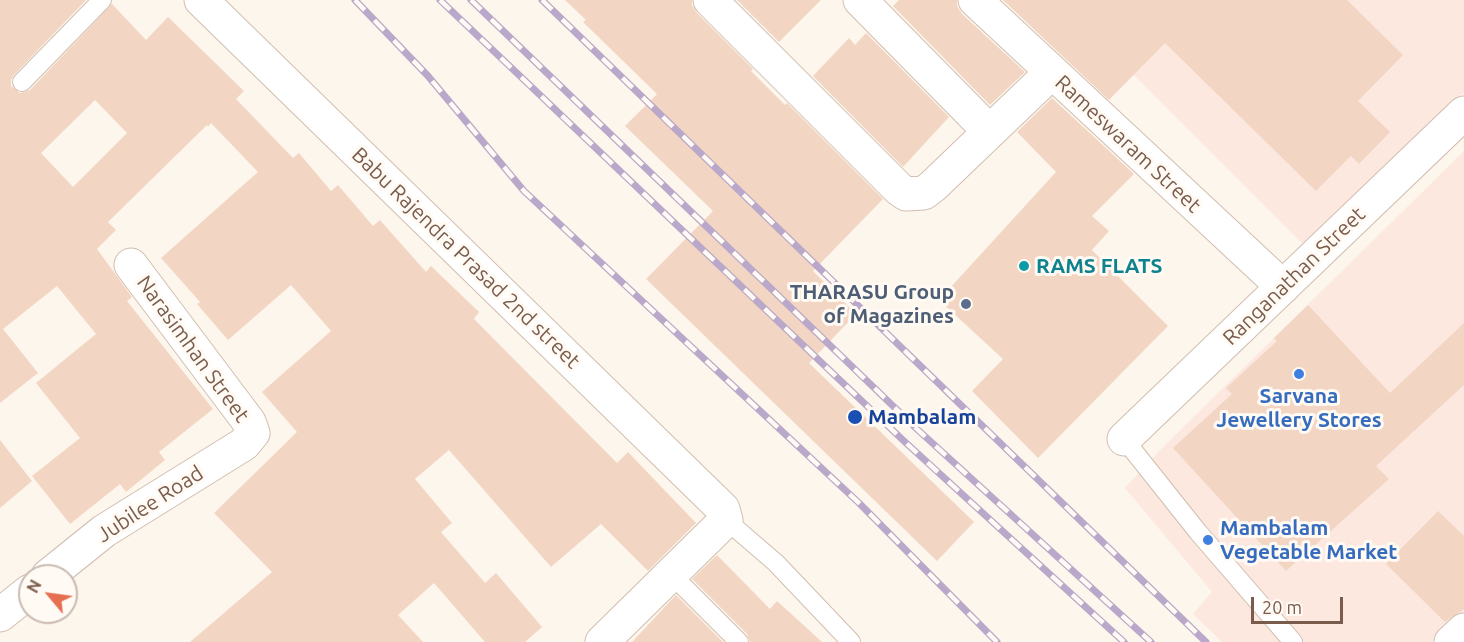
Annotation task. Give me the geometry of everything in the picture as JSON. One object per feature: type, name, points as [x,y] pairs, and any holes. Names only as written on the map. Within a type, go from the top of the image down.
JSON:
[{"type":"street","name":"Babu Rajendra Prasad 2nd street","points":[[201,0],[715,500],[723,509],[726,520]]},
{"type":"street","points":[[710,0],[906,194],[924,193],[933,186],[1052,72]]},
{"type":"street","points":[[860,0],[989,131]]},
{"type":"street","name":"Rameswaram Street","points":[[975,0],[1283,287]]},
{"type":"street","name":"Ranganathan Street","points":[[1124,438],[1464,113]]},
{"type":"street","name":"Narasimhan Street","points":[[131,265],[249,422],[253,433]]},
{"type":"street","name":"Jubilee Road","points":[[63,564],[104,531],[244,444],[253,433]]},
{"type":"street","points":[[602,642],[726,520]]},
{"type":"street","points":[[0,615],[18,601]]},
{"type":"street","points":[[1451,642],[1464,630]]},
{"type":"lane","points":[[22,82],[102,0]]},
{"type":"lane","points":[[1124,438],[1198,532],[1293,642]]},
{"type":"lane","points":[[726,520],[776,563],[851,642]]},
{"type":"lane","points":[[671,574],[739,642]]},
{"type":"shaded area","points":[[1059,0],[1464,0],[1464,92],[1303,244]]},
{"type":"shaded area","points":[[1464,151],[1464,611],[1432,642],[1222,642],[1193,614],[1212,592],[1125,488],[1160,450]]},
{"type":"building","points":[[0,0],[86,0],[14,75],[11,86],[20,93],[30,90],[112,4],[146,40],[168,17],[244,91],[236,99],[293,158],[299,153],[331,191],[338,185],[373,226],[380,220],[426,272],[431,266],[479,312],[474,319],[617,463],[628,452],[696,523],[648,571],[601,524],[551,567],[449,450],[415,479],[452,523],[441,532],[485,583],[496,573],[542,627],[525,642],[485,642],[434,583],[398,615],[423,642],[190,642],[272,572],[214,513],[297,432],[262,392],[331,331],[291,285],[228,340],[197,304],[200,302],[161,258],[258,172],[211,123],[108,222],[116,230],[97,249],[132,297],[127,301],[213,409],[159,452],[165,460],[126,492],[120,484],[70,524],[32,476],[80,438],[36,383],[96,334],[57,286],[3,329],[38,373],[0,403]],"holes":[[[95,100],[127,133],[73,187],[41,153]]]},
{"type":"building","points":[[565,0],[692,0],[697,13],[753,69],[751,71],[785,105],[787,103],[883,199],[813,271],[856,314],[809,363],[974,522],[937,561],[646,279],[713,211],[625,126],[657,94],[583,22],[586,20]]},
{"type":"building","points":[[737,0],[821,0],[779,42]]},
{"type":"building","points":[[899,0],[957,0],[957,6],[962,14],[1025,72],[990,105],[893,6]]},
{"type":"building","points":[[1003,0],[1347,0],[1403,55],[1358,101],[1390,132],[1359,164],[1351,156],[1316,191],[1165,43],[1109,100]]},
{"type":"building","points":[[866,33],[949,117],[903,167],[813,76],[849,38],[855,45]]},
{"type":"building","points":[[1052,98],[1134,174],[1092,216],[1109,231],[1092,250],[1168,326],[1038,458],[972,391],[1003,359],[939,300],[1056,172],[1017,132]]},
{"type":"building","points":[[1308,305],[1390,393],[1464,323],[1464,385],[1376,466],[1389,479],[1286,571],[1173,448],[1232,394],[1226,388],[1277,341],[1274,338]]},
{"type":"building","points":[[0,440],[32,481],[0,508]]},
{"type":"building","points":[[1438,511],[1464,536],[1464,609],[1445,622],[1386,564]]},
{"type":"building","points":[[717,555],[770,609],[777,601],[822,642],[750,642],[747,634],[692,579]]},
{"type":"building","points":[[676,595],[723,642],[632,642]]},
{"type":"railway","points":[[355,0],[428,76],[524,191],[859,503],[997,642]]},
{"type":"railway","points":[[440,0],[905,442],[1124,642]]},
{"type":"railway","points":[[471,0],[918,430],[1151,642]]},
{"type":"railway","points":[[542,0],[1206,642]]},
{"type":"place","name":"RAMS FLATS","points":[[1024,266]]},
{"type":"place","name":"THARASU Group of Magazines","points":[[966,304]]},
{"type":"place","name":"Sarvana Jewellery Stores","points":[[1299,374]]},
{"type":"place","name":"Mambalam","points":[[855,417]]},
{"type":"place","name":"Mambalam Vegetable Market","points":[[1208,540]]}]
